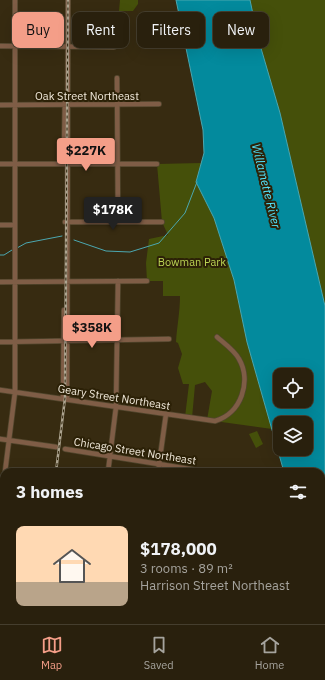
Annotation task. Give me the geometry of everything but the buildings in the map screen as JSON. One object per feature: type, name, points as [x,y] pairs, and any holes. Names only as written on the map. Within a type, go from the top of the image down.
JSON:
[{"type":"street","points":[[15,0],[15,12]]},
{"type":"street","points":[[65,398],[67,0]]},
{"type":"street","points":[[0,46],[12,46]]},
{"type":"street","points":[[67,46],[72,46]]},
{"type":"street","points":[[6,468],[15,392],[15,48]]},
{"type":"street","points":[[117,78],[118,222]]},
{"type":"street","name":"Oak Street Northeast","points":[[0,105],[159,104]]},
{"type":"street","points":[[0,164],[157,164]]},
{"type":"street","points":[[66,222],[162,222]]},
{"type":"street","points":[[0,225],[14,225]]},
{"type":"street","points":[[108,468],[116,407],[118,281]]},
{"type":"street","points":[[0,282],[147,281]]},
{"type":"street","name":"Geary Street Northeast","points":[[0,390],[65,398],[116,407],[218,421],[232,410],[243,394],[245,384],[239,359],[217,337]]},
{"type":"street","points":[[0,342],[169,339]]},
{"type":"street","points":[[158,468],[166,414]]},
{"type":"street","points":[[0,439],[56,447]]},
{"type":"street","name":"Chicago Street Northeast","points":[[65,449],[188,468]]},
{"type":"green space","points":[[120,0],[138,0],[138,4],[133,11],[119,11]]},
{"type":"green space","points":[[250,0],[325,0],[325,306],[280,113],[261,48],[269,48],[269,12],[253,12]]},
{"type":"green space","name":"Bowman Park","points":[[201,163],[196,182],[214,218],[234,280],[247,342],[272,429],[207,420],[212,391],[205,382],[195,385],[192,418],[185,417],[189,384],[183,384],[178,368],[182,354],[178,343],[176,342],[180,296],[163,296],[163,281],[147,281],[146,263],[149,239],[168,235],[162,222],[157,164]]},
{"type":"green space","points":[[257,431],[263,444],[256,448],[249,434]]},
{"type":"water","name":"Willamette River","points":[[176,0],[250,0],[253,12],[213,12],[213,48],[261,48],[280,113],[325,306],[325,468],[283,468],[279,456],[313,456],[313,416],[273,416],[273,433],[247,342],[234,280],[214,218],[196,182],[204,153],[203,130],[186,48],[205,48],[205,12],[178,12]]},
{"type":"waterway","points":[[74,240],[106,251],[130,252],[159,243],[185,213],[197,182]]},
{"type":"waterway","points":[[17,248],[26,243],[62,236]]},
{"type":"waterway","points":[[0,255],[4,255],[12,250]]},
{"type":"railway","points":[[56,468],[65,398],[68,0]]}]
